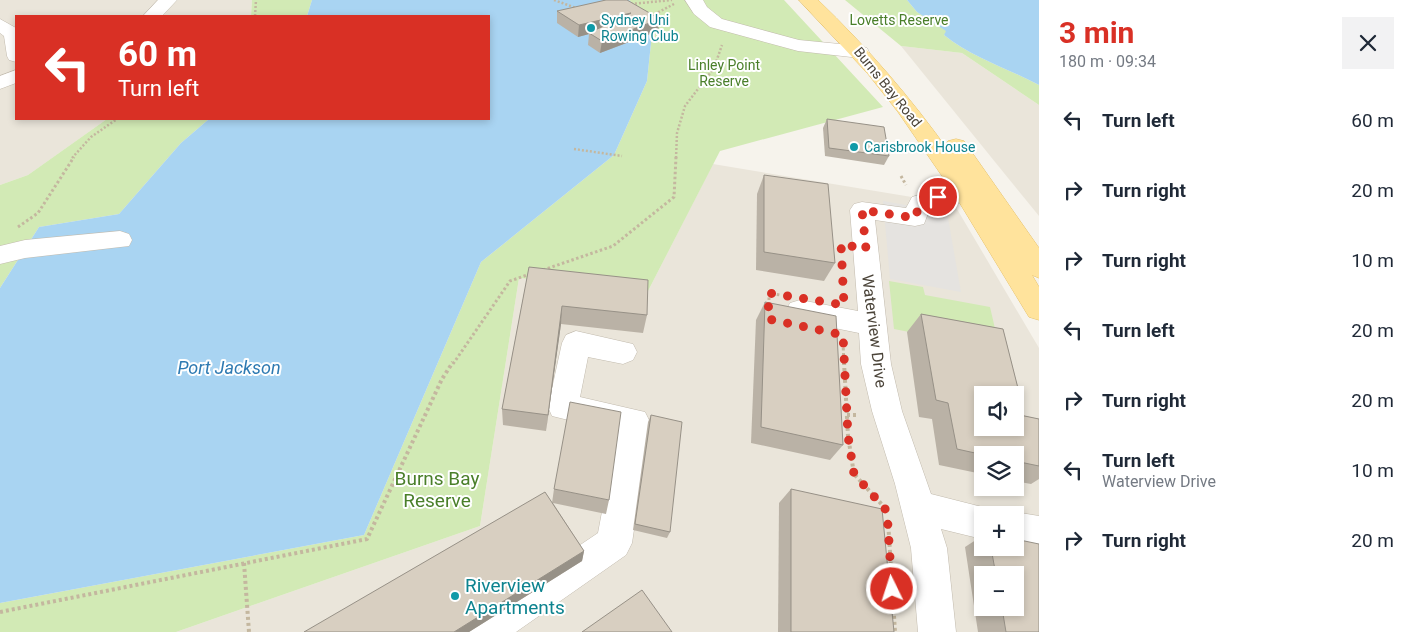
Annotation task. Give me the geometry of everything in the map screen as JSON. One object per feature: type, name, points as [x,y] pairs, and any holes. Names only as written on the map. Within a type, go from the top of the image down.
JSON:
[{"type":"main road","name":"Burns Bay Road","points":[[808,0],[860,52],[897,95],[928,137],[1039,309]]},
{"type":"main road","name":"Burns Bay Road","points":[[826,0],[872,44],[921,100],[949,136],[1039,268]]},
{"type":"street","points":[[153,15],[168,0]]},
{"type":"street","points":[[694,0],[700,10],[716,23],[798,45],[860,52]]},
{"type":"street","points":[[0,24],[14,34],[15,53]]},
{"type":"street","points":[[0,82],[15,76]]},
{"type":"street","name":"Waterview Drive","points":[[937,632],[929,548],[918,507],[887,411],[876,364],[862,210],[915,218],[920,203],[930,199],[965,194]]},
{"type":"street","points":[[0,255],[25,249],[120,240]]},
{"type":"street","points":[[779,304],[872,325]]},
{"type":"street","points":[[483,632],[614,543],[634,422],[563,407],[576,343],[623,352]]},
{"type":"street","points":[[918,507],[974,520]]},
{"type":"street","points":[[1024,530],[1039,533]]},
{"type":"path","points":[[255,15],[256,0]]},
{"type":"path","points":[[554,0],[578,8]]},
{"type":"path","points":[[624,5],[675,0]]},
{"type":"path","points":[[650,17],[674,4]]},
{"type":"path","points":[[0,612],[367,539],[442,379],[510,281],[613,246],[674,197],[677,133],[685,106],[714,68],[723,40],[716,23]]},
{"type":"path","points":[[17,227],[38,213],[74,156],[91,137],[116,120]]},
{"type":"path","points":[[574,149],[622,156]]},
{"type":"path","points":[[843,335],[848,436],[854,474],[887,511],[895,632]]},
{"type":"path","points":[[244,563],[249,632]]},
{"type":"shaded area","points":[[0,0],[252,0],[251,15],[15,15],[15,120],[106,120],[28,175],[0,185]]},
{"type":"shaded area","points":[[901,46],[962,53],[1039,105],[1039,216]]},
{"type":"shaded area","points":[[713,164],[954,204],[1039,348],[1039,632],[176,632],[480,526],[519,278],[648,291]]},
{"type":"shaded area","points":[[883,201],[947,212],[961,292],[890,279]]},
{"type":"green space","points":[[252,0],[312,0],[307,15],[251,15]]},
{"type":"green space","points":[[629,0],[784,0],[883,107],[720,151],[648,291],[519,278],[480,526],[176,632],[0,632],[0,603],[364,535],[481,262],[614,155],[647,81],[653,24]]},
{"type":"green space","name":"Lovetts Reserve","points":[[845,0],[907,0],[917,12],[947,31],[944,35],[955,43],[1039,85],[1039,105],[962,53],[901,46]]},
{"type":"green space","points":[[106,120],[208,120],[181,143],[119,214],[39,227],[0,288],[0,185],[28,175]]},
{"type":"green space","points":[[889,281],[923,287],[925,295],[990,307],[1000,350],[894,329]]},
{"type":"water","name":"Port Jackson","points":[[312,0],[629,0],[653,24],[647,81],[614,155],[481,262],[364,535],[0,603],[0,288],[39,227],[119,214],[181,143],[208,120],[490,120],[490,15],[307,15]]},
{"type":"water","points":[[907,0],[1039,0],[1039,85],[955,43],[944,35],[946,31],[917,12]]},
{"type":"building","points":[[606,0],[627,0],[660,19],[602,41],[589,33],[631,13],[579,25],[557,11]]},
{"type":"building","name":"Carisbrook House","points":[[827,119],[884,127],[889,156],[829,148]]},
{"type":"building","points":[[764,175],[828,184],[835,263],[764,252]]},
{"type":"building","points":[[529,267],[648,280],[647,315],[562,306],[548,415],[502,409]]},
{"type":"building","points":[[765,302],[836,316],[843,445],[761,427]]},
{"type":"building","points":[[921,314],[1003,329],[1017,386],[974,386],[974,436],[1024,436],[1024,416],[1039,419],[1039,466],[1024,463],[1024,446],[974,446],[974,453],[957,449],[948,403],[936,400]]},
{"type":"building","points":[[570,402],[621,412],[609,500],[554,489]]},
{"type":"building","points":[[651,415],[682,422],[670,532],[635,524]]},
{"type":"building","points":[[791,489],[882,509],[894,632],[791,632]]},
{"type":"building","name":"Riverview Apartments","points":[[545,492],[584,551],[454,632],[304,632]]},
{"type":"building","points":[[1024,541],[1039,544],[1039,632],[1006,632],[1003,616],[1024,616],[1024,566],[994,566],[992,556],[1024,556]]},
{"type":"building","points":[[642,590],[672,632],[582,632]]},
{"type":"place","name":"Sydney Uni Rowing Club","points":[[591,28]]},
{"type":"place","name":"Carisbrook House","points":[[854,147]]},
{"type":"place","name":"Riverview Apartments","points":[[455,596]]},
{"type":"route","points":[[892,589],[887,511],[854,474],[848,436],[843,335],[768,319],[769,293],[844,305],[841,244],[866,249],[862,210],[915,218],[920,203],[938,197]]},
{"type":"park label","name":"Linley Point Reserve","points":[[724,74]]},
{"type":"park label","name":"Burns Bay Reserve","points":[[437,489]]}]
